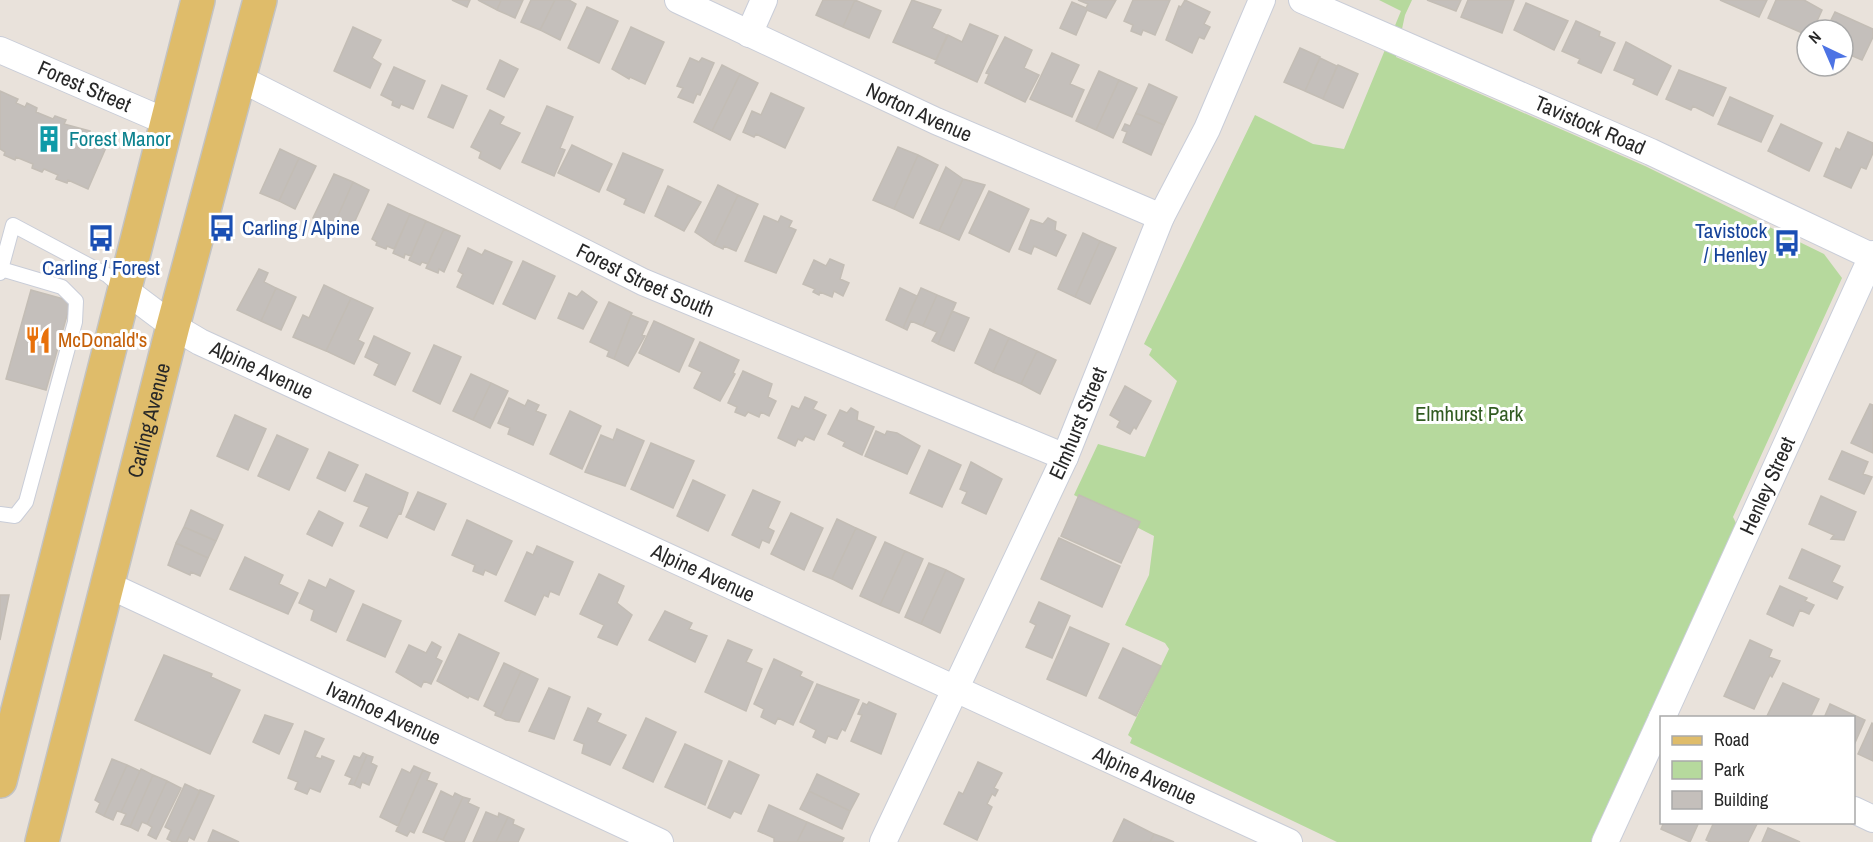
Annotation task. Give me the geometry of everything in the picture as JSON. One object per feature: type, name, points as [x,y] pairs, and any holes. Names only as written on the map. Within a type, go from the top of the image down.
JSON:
[{"type":"main road","points":[[0,781],[198,0]]},
{"type":"main road","name":"Carling Avenue","points":[[42,842],[173,326],[260,0]]},
{"type":"street","name":"Norton Avenue","points":[[678,0],[936,122],[1161,217]]},
{"type":"street","points":[[749,34],[764,0]]},
{"type":"street","name":"Elmhurst Street","points":[[883,842],[1065,457],[1161,217],[1207,129],[1262,0]]},
{"type":"street","name":"Tavistock Road","points":[[1302,0],[1651,152],[1873,256]]},
{"type":"street","name":"Forest Street","points":[[0,50],[167,122]]},
{"type":"street","name":"Forest Street South","points":[[239,78],[644,282],[1065,457]]},
{"type":"street","name":"Henley Street","points":[[1663,716],[1873,256]]},
{"type":"street","name":"Alpine Avenue","points":[[125,290],[173,326],[210,347],[953,690],[1289,842]]},
{"type":"street","name":"Ivanhoe Avenue","points":[[108,585],[660,842]]},
{"type":"street","name":"Henley Street","points":[[1605,842],[1660,723]]},
{"type":"street","points":[[1855,810],[1873,819]]},
{"type":"lane","points":[[0,514],[15,516],[26,502],[75,322],[76,300],[62,287],[1,271],[13,225],[107,275],[125,290]]},
{"type":"green space","name":"Elmhurst Park","points":[[1379,0],[1412,0],[1405,15],[1396,57],[1645,166],[1824,254],[1842,278],[1733,517],[1737,525],[1591,842],[1337,842],[1130,743],[1132,738],[1128,735],[1169,649],[1165,643],[1125,625],[1149,575],[1154,536],[1074,495],[1098,444],[1145,457],[1177,381],[1149,355],[1152,349],[1144,344],[1255,115],[1313,144],[1344,149],[1401,11]]},
{"type":"building","points":[[452,0],[470,0],[467,7]]},
{"type":"building","points":[[478,0],[501,0],[497,10]]},
{"type":"building","points":[[501,0],[523,0],[515,18],[497,10]]},
{"type":"building","points":[[531,0],[555,0],[540,30],[521,22]]},
{"type":"building","points":[[555,0],[569,0],[576,4],[560,40],[540,30]]},
{"type":"building","points":[[823,0],[855,0],[843,27],[816,15]]},
{"type":"building","points":[[855,0],[881,11],[869,38],[843,27]]},
{"type":"building","points":[[912,0],[941,10],[932,28],[947,35],[936,60],[893,42]]},
{"type":"building","points":[[1078,0],[1116,0],[1106,18],[1087,10],[1076,35],[1060,28],[1072,2],[1086,8],[1088,4]]},
{"type":"building","points":[[1133,0],[1170,0],[1155,35],[1143,30],[1141,35],[1131,31],[1133,25],[1124,21]]},
{"type":"building","points":[[1185,0],[1210,12],[1204,24],[1210,27],[1204,39],[1199,37],[1192,53],[1166,40],[1179,6],[1181,7]]},
{"type":"building","points":[[1427,0],[1461,0],[1456,11]]},
{"type":"building","points":[[1468,0],[1514,0],[1502,33],[1461,17]]},
{"type":"building","points":[[1720,0],[1767,0],[1759,17]]},
{"type":"building","points":[[1776,0],[1804,0],[1822,10],[1818,18],[1795,18],[1795,30],[1768,18]]},
{"type":"building","points":[[1526,3],[1568,21],[1554,50],[1514,30]]},
{"type":"building","points":[[587,7],[618,21],[599,63],[568,48]]},
{"type":"building","points":[[1835,12],[1848,18],[1832,18]]},
{"type":"building","points":[[1576,21],[1600,32],[1599,36],[1615,43],[1601,73],[1578,63],[1580,59],[1562,51]]},
{"type":"building","points":[[1855,21],[1873,29],[1873,37],[1862,60],[1855,57]]},
{"type":"building","points":[[970,24],[998,36],[977,82],[935,63],[948,35],[962,42]]},
{"type":"building","points":[[353,27],[381,40],[372,58],[381,64],[370,88],[334,71]]},
{"type":"building","points":[[631,27],[664,42],[645,84],[630,77],[629,79],[612,69]]},
{"type":"building","points":[[1005,37],[1032,50],[1024,68],[1039,75],[1025,102],[985,83],[989,74],[986,73]]},
{"type":"building","points":[[1626,42],[1671,66],[1657,95],[1633,84],[1635,79],[1614,70]]},
{"type":"building","points":[[1300,48],[1320,57],[1305,91],[1284,82]]},
{"type":"building","points":[[1052,53],[1079,65],[1070,84],[1084,90],[1072,117],[1030,99]]},
{"type":"building","points":[[690,58],[699,62],[702,58],[714,63],[700,95],[697,94],[693,103],[678,97],[683,88],[677,86]]},
{"type":"building","points":[[1320,58],[1337,66],[1323,99],[1305,91]]},
{"type":"building","points":[[500,60],[518,69],[504,97],[487,89]]},
{"type":"building","points":[[722,65],[740,74],[712,131],[694,122]]},
{"type":"building","points":[[1338,65],[1358,74],[1343,108],[1323,99]]},
{"type":"building","points":[[394,67],[425,81],[413,109],[401,104],[399,108],[392,105],[393,101],[381,95]]},
{"type":"building","points":[[1679,70],[1726,88],[1713,116],[1693,106],[1691,110],[1666,99]]},
{"type":"building","points":[[1099,71],[1119,80],[1096,130],[1076,121]]},
{"type":"building","points":[[740,74],[758,83],[730,140],[712,131]]},
{"type":"building","points":[[1119,80],[1137,88],[1113,138],[1096,130]]},
{"type":"building","points":[[1149,84],[1177,97],[1164,125],[1136,113]]},
{"type":"building","points":[[442,85],[467,96],[453,128],[428,117]]},
{"type":"building","name":"Forest Manor","points":[[0,91],[18,99],[16,103],[25,107],[27,103],[37,108],[36,112],[53,119],[55,116],[66,120],[64,124],[90,131],[88,135],[108,143],[88,189],[68,180],[67,183],[56,179],[58,175],[44,169],[42,172],[32,168],[33,164],[4,155],[5,152],[0,149]]},
{"type":"building","points":[[771,93],[804,108],[785,148],[756,134],[754,137],[743,132],[752,111],[761,115]]},
{"type":"building","points":[[1730,97],[1773,116],[1761,142],[1718,124]]},
{"type":"building","points":[[547,106],[573,117],[560,148],[565,150],[554,176],[522,162]]},
{"type":"building","points":[[490,110],[504,117],[500,124],[520,133],[500,169],[479,158],[481,152],[471,147]]},
{"type":"building","points":[[1136,113],[1164,125],[1151,155],[1123,142],[1127,132],[1122,130],[1125,124],[1130,126]]},
{"type":"building","points":[[1781,124],[1822,143],[1809,171],[1768,151]]},
{"type":"building","points":[[1848,132],[1873,143],[1873,153],[1866,169],[1861,167],[1851,188],[1824,176],[1836,148],[1840,150]]},
{"type":"building","points":[[572,145],[612,164],[599,192],[558,173]]},
{"type":"building","points":[[898,147],[918,155],[894,209],[873,200]]},
{"type":"building","points":[[280,149],[299,158],[279,201],[260,193]]},
{"type":"building","points":[[623,153],[663,170],[644,213],[624,204],[626,199],[607,190]]},
{"type":"building","points":[[918,155],[938,165],[913,218],[894,209]]},
{"type":"building","points":[[299,158],[316,166],[295,209],[279,201]]},
{"type":"building","points":[[946,167],[963,179],[939,231],[920,223]]},
{"type":"building","points":[[334,174],[353,182],[333,227],[313,218]]},
{"type":"building","points":[[963,179],[985,185],[959,240],[939,231]]},
{"type":"building","points":[[353,182],[369,190],[349,234],[333,227]]},
{"type":"building","points":[[718,185],[738,195],[714,245],[695,232]]},
{"type":"building","points":[[668,186],[701,202],[684,231],[655,216]]},
{"type":"building","points":[[989,191],[1029,209],[1009,252],[969,233]]},
{"type":"building","points":[[738,195],[758,204],[736,251],[724,246],[723,249],[714,245]]},
{"type":"building","points":[[388,204],[410,214],[394,249],[376,245],[377,242],[372,239]]},
{"type":"building","points":[[410,214],[426,221],[411,256],[405,254],[404,258],[393,253]]},
{"type":"building","points":[[764,216],[778,222],[781,216],[792,221],[789,227],[796,230],[776,273],[745,261]]},
{"type":"building","points":[[1048,218],[1056,222],[1055,230],[1066,235],[1056,256],[1034,246],[1031,254],[1019,249],[1031,220],[1043,224]]},
{"type":"building","points":[[426,221],[444,229],[428,264],[422,262],[420,265],[409,260]]},
{"type":"building","points":[[444,229],[460,236],[444,272],[439,269],[438,273],[426,268]]},
{"type":"building","points":[[1083,233],[1100,241],[1075,297],[1058,289]]},
{"type":"building","points":[[1100,241],[1116,248],[1090,304],[1075,297]]},
{"type":"building","points":[[468,248],[482,255],[485,250],[512,262],[493,304],[457,287],[463,274],[458,271]]},
{"type":"building","points":[[830,259],[844,265],[840,279],[849,283],[843,296],[834,291],[832,297],[820,292],[819,295],[813,292],[815,289],[803,284],[814,260],[826,266]]},
{"type":"building","points":[[523,261],[555,276],[535,319],[503,304]]},
{"type":"building","points":[[259,269],[268,273],[264,282],[276,288],[261,321],[237,310]]},
{"type":"building","points":[[324,285],[351,298],[326,351],[293,337],[303,315],[309,318]]},
{"type":"building","points":[[276,288],[296,297],[281,330],[261,321]]},
{"type":"building","points":[[900,288],[917,296],[903,328],[886,320]]},
{"type":"building","points":[[921,288],[937,295],[923,326],[911,321],[907,330],[903,328]]},
{"type":"building","name":"McDonald's","points":[[31,290],[71,301],[46,390],[6,379]]},
{"type":"building","points":[[582,291],[597,302],[583,329],[558,318],[569,293],[577,297]]},
{"type":"building","points":[[937,295],[956,303],[938,344],[932,341],[937,332],[923,326]]},
{"type":"building","points":[[351,298],[373,308],[358,340],[364,343],[354,364],[326,351]]},
{"type":"building","points":[[609,302],[632,313],[614,359],[607,356],[609,351],[590,342]]},
{"type":"building","points":[[952,311],[969,318],[954,351],[938,344]]},
{"type":"building","points":[[631,315],[648,322],[642,335],[645,336],[628,366],[614,359]]},
{"type":"building","points":[[654,321],[694,339],[679,372],[639,353]]},
{"type":"building","points":[[990,329],[1009,338],[993,372],[975,363]]},
{"type":"building","points":[[374,336],[410,353],[395,385],[374,375],[379,364],[365,357]]},
{"type":"building","points":[[1009,338],[1037,351],[1021,384],[993,372]]},
{"type":"building","points":[[700,342],[739,360],[733,373],[735,374],[720,401],[694,388],[702,372],[689,366]]},
{"type":"building","points":[[434,345],[461,357],[440,404],[413,391]]},
{"type":"building","points":[[1037,351],[1056,360],[1040,394],[1021,384]]},
{"type":"building","points":[[743,371],[772,384],[768,397],[776,401],[769,416],[761,412],[759,417],[748,412],[745,416],[735,412],[737,407],[728,403]]},
{"type":"building","points":[[471,374],[491,383],[473,420],[453,411]]},
{"type":"building","points":[[491,383],[508,391],[490,428],[473,420]]},
{"type":"building","points":[[1125,386],[1151,401],[1136,429],[1134,427],[1130,434],[1117,427],[1120,421],[1110,415]]},
{"type":"building","points":[[805,397],[817,402],[813,409],[826,415],[814,440],[805,436],[802,441],[798,439],[795,446],[778,438],[792,406],[799,409]]},
{"type":"building","points":[[509,398],[525,406],[528,400],[539,405],[536,411],[546,415],[533,445],[508,434],[510,428],[498,423]]},
{"type":"building","points":[[1870,404],[1873,405],[1873,453],[1851,443]]},
{"type":"building","points":[[851,408],[858,412],[857,420],[874,427],[862,455],[843,446],[845,442],[828,434],[840,410],[847,413]]},
{"type":"building","points":[[570,411],[601,426],[582,469],[550,454]]},
{"type":"building","points":[[235,415],[266,429],[248,470],[217,456]]},
{"type":"building","points":[[617,429],[644,441],[625,486],[585,472],[601,435],[613,440]]},
{"type":"building","points":[[876,431],[885,435],[887,431],[897,433],[920,446],[907,474],[865,456]]},
{"type":"building","points":[[277,435],[308,449],[289,490],[258,476]]},
{"type":"building","points":[[651,443],[694,461],[673,508],[631,489]]},
{"type":"building","points":[[929,450],[961,465],[942,507],[910,493]]},
{"type":"building","points":[[1842,451],[1868,462],[1863,474],[1872,477],[1864,494],[1829,479]]},
{"type":"building","points":[[329,452],[358,465],[345,491],[317,478]]},
{"type":"building","points":[[971,462],[1002,479],[986,514],[962,503],[967,492],[960,489]]},
{"type":"building","points":[[366,474],[408,493],[401,514],[399,513],[387,538],[360,526],[369,507],[354,501]]},
{"type":"building","points":[[693,480],[725,495],[708,531],[677,516]]},
{"type":"building","points":[[753,490],[780,502],[768,528],[774,531],[769,543],[762,540],[759,548],[732,535]]},
{"type":"building","points":[[418,492],[446,504],[434,530],[406,517]]},
{"type":"building","points":[[1079,495],[1140,522],[1121,563],[1061,536]]},
{"type":"building","points":[[1821,496],[1856,512],[1844,540],[1831,539],[1834,535],[1809,524]]},
{"type":"building","points":[[191,510],[223,525],[216,541],[184,527]]},
{"type":"building","points":[[319,511],[343,523],[332,546],[307,534]]},
{"type":"building","points":[[791,513],[823,528],[804,570],[771,554]]},
{"type":"building","points":[[837,519],[856,528],[832,579],[813,571]]},
{"type":"building","points":[[467,520],[512,541],[496,575],[485,570],[483,575],[473,571],[475,565],[452,555]]},
{"type":"building","points":[[184,527],[216,541],[208,558],[176,543]]},
{"type":"building","points":[[856,528],[876,537],[852,589],[832,579]]},
{"type":"building","points":[[1059,538],[1120,566],[1102,607],[1041,579]]},
{"type":"building","points":[[885,542],[905,551],[880,605],[860,596]]},
{"type":"building","points":[[176,543],[208,558],[200,576],[191,572],[190,575],[168,565]]},
{"type":"building","points":[[537,546],[573,562],[559,595],[550,591],[548,597],[544,595],[535,615],[505,601],[527,552],[533,555]]},
{"type":"building","points":[[1802,549],[1840,566],[1832,582],[1843,587],[1837,599],[1789,578]]},
{"type":"building","points":[[905,551],[923,559],[899,613],[880,605]]},
{"type":"building","points":[[245,557],[283,575],[279,584],[298,593],[288,614],[230,589]]},
{"type":"building","points":[[929,563],[946,570],[921,624],[905,617]]},
{"type":"building","points":[[946,570],[964,579],[940,633],[921,624]]},
{"type":"building","points":[[599,574],[624,586],[617,603],[632,615],[617,645],[598,637],[604,625],[580,614]]},
{"type":"building","points":[[330,579],[354,591],[336,632],[311,620],[314,610],[299,603],[309,580],[326,588]]},
{"type":"building","points":[[1780,586],[1807,598],[1805,601],[1814,605],[1809,614],[1800,610],[1793,626],[1767,614]]},
{"type":"building","points":[[0,595],[9,595],[0,640]]},
{"type":"building","points":[[1039,602],[1070,616],[1052,658],[1026,647],[1036,625],[1030,622]]},
{"type":"building","points":[[363,604],[401,621],[385,657],[347,640]]},
{"type":"building","points":[[665,611],[692,623],[689,629],[707,636],[695,662],[649,640]]},
{"type":"building","points":[[1070,627],[1109,644],[1086,696],[1047,679]]},
{"type":"building","points":[[459,634],[499,653],[478,700],[469,696],[468,698],[437,681]]},
{"type":"building","points":[[728,640],[752,650],[746,662],[762,669],[746,711],[705,692]]},
{"type":"building","points":[[1750,640],[1772,650],[1769,657],[1780,661],[1772,677],[1770,675],[1754,709],[1724,696]]},
{"type":"building","points":[[432,642],[441,647],[436,658],[442,661],[431,684],[424,681],[421,687],[396,672],[409,645],[426,653]]},
{"type":"building","points":[[1123,648],[1161,666],[1136,716],[1099,698]]},
{"type":"building","points":[[164,655],[212,674],[211,677],[240,690],[210,754],[135,720]]},
{"type":"building","points":[[774,659],[802,672],[800,676],[813,682],[793,725],[778,718],[775,724],[761,717],[764,709],[754,704]]},
{"type":"building","points":[[504,663],[521,671],[500,717],[495,715],[496,712],[484,706]]},
{"type":"building","points":[[521,671],[538,679],[519,722],[506,720],[500,717]]},
{"type":"building","points":[[1783,683],[1819,699],[1811,716],[1767,716]]},
{"type":"building","points":[[817,684],[859,700],[845,731],[842,729],[837,739],[828,736],[825,743],[813,737],[816,730],[800,722]]},
{"type":"building","points":[[549,688],[570,697],[554,739],[529,731]]},
{"type":"building","points":[[869,702],[896,714],[881,754],[851,741],[862,715],[858,714],[863,703],[867,705]]},
{"type":"building","points":[[1830,704],[1865,720],[1855,743],[1855,716],[1825,716]]},
{"type":"building","points":[[588,708],[601,714],[597,722],[626,735],[610,765],[582,753],[584,744],[574,740]]},
{"type":"building","points":[[265,715],[293,724],[279,754],[253,742]]},
{"type":"building","points":[[646,718],[676,732],[653,782],[623,768]]},
{"type":"building","points":[[1873,724],[1873,761],[1858,754]]},
{"type":"building","points":[[305,731],[324,739],[315,757],[321,759],[322,756],[334,761],[320,792],[310,788],[307,794],[295,789],[298,782],[288,778]]},
{"type":"building","points":[[685,744],[722,761],[705,805],[665,787]]},
{"type":"building","points":[[363,753],[367,755],[354,785],[349,784],[352,778],[345,775],[354,756],[360,758]]},
{"type":"building","points":[[367,755],[373,757],[371,763],[377,766],[369,785],[362,782],[360,788],[354,785]]},
{"type":"building","points":[[112,759],[127,765],[104,816],[96,812],[100,803],[95,800]]},
{"type":"building","points":[[729,761],[759,775],[741,814],[734,811],[730,818],[708,808]]},
{"type":"building","points":[[978,762],[1002,773],[994,788],[998,790],[995,796],[992,794],[987,804],[992,807],[977,840],[944,824],[959,792],[963,794]]},
{"type":"building","points":[[127,765],[140,771],[121,812],[117,811],[113,820],[104,816]]},
{"type":"building","points":[[414,766],[423,770],[398,826],[380,817],[402,769],[410,773]]},
{"type":"building","points":[[141,769],[153,775],[130,827],[121,824],[126,814],[121,812]]},
{"type":"building","points":[[423,770],[430,773],[427,780],[437,784],[414,833],[410,831],[407,836],[396,831]]},
{"type":"building","points":[[817,774],[859,794],[850,811],[809,791]]},
{"type":"building","points":[[153,775],[167,781],[147,824],[142,822],[138,831],[130,827]]},
{"type":"building","points":[[167,781],[181,788],[156,839],[148,835],[152,827],[147,824]]},
{"type":"building","points":[[185,784],[200,791],[176,842],[173,842],[167,839],[171,830],[165,827]]},
{"type":"building","points":[[200,790],[214,796],[194,840],[189,837],[187,842],[176,842]]},
{"type":"building","points":[[441,791],[453,797],[455,793],[463,797],[443,840],[423,832]]},
{"type":"building","points":[[809,791],[850,811],[842,829],[800,809]]},
{"type":"building","points":[[463,797],[470,799],[468,803],[479,808],[464,842],[447,842],[443,840]]},
{"type":"building","points":[[769,805],[807,822],[797,842],[774,842],[774,838],[758,831]]},
{"type":"building","points":[[486,812],[498,817],[499,813],[508,817],[496,842],[473,842]]},
{"type":"building","points":[[508,817],[514,820],[513,824],[524,829],[518,842],[496,842]]},
{"type":"building","points":[[1124,819],[1154,834],[1150,842],[1113,842]]},
{"type":"building","points":[[807,822],[844,838],[842,842],[797,842]]},
{"type":"building","points":[[1663,824],[1698,824],[1690,842],[1661,829]]},
{"type":"building","points":[[1713,824],[1757,824],[1748,842],[1710,842],[1706,840]]},
{"type":"building","points":[[1768,828],[1800,842],[1762,842]]},
{"type":"building","points":[[213,830],[239,842],[208,842]]},
{"type":"building","points":[[1154,834],[1162,837],[1174,842],[1150,842]]},
{"type":"place","name":"Forest Manor","points":[[49,139]]},
{"type":"place","name":"Carling / Alpine","points":[[222,228]]},
{"type":"place","name":"Carling / Forest","points":[[101,238]]},
{"type":"place","name":"Tavistock / Henley","points":[[1787,243]]},
{"type":"place","name":"McDonald's","points":[[38,340]]}]
